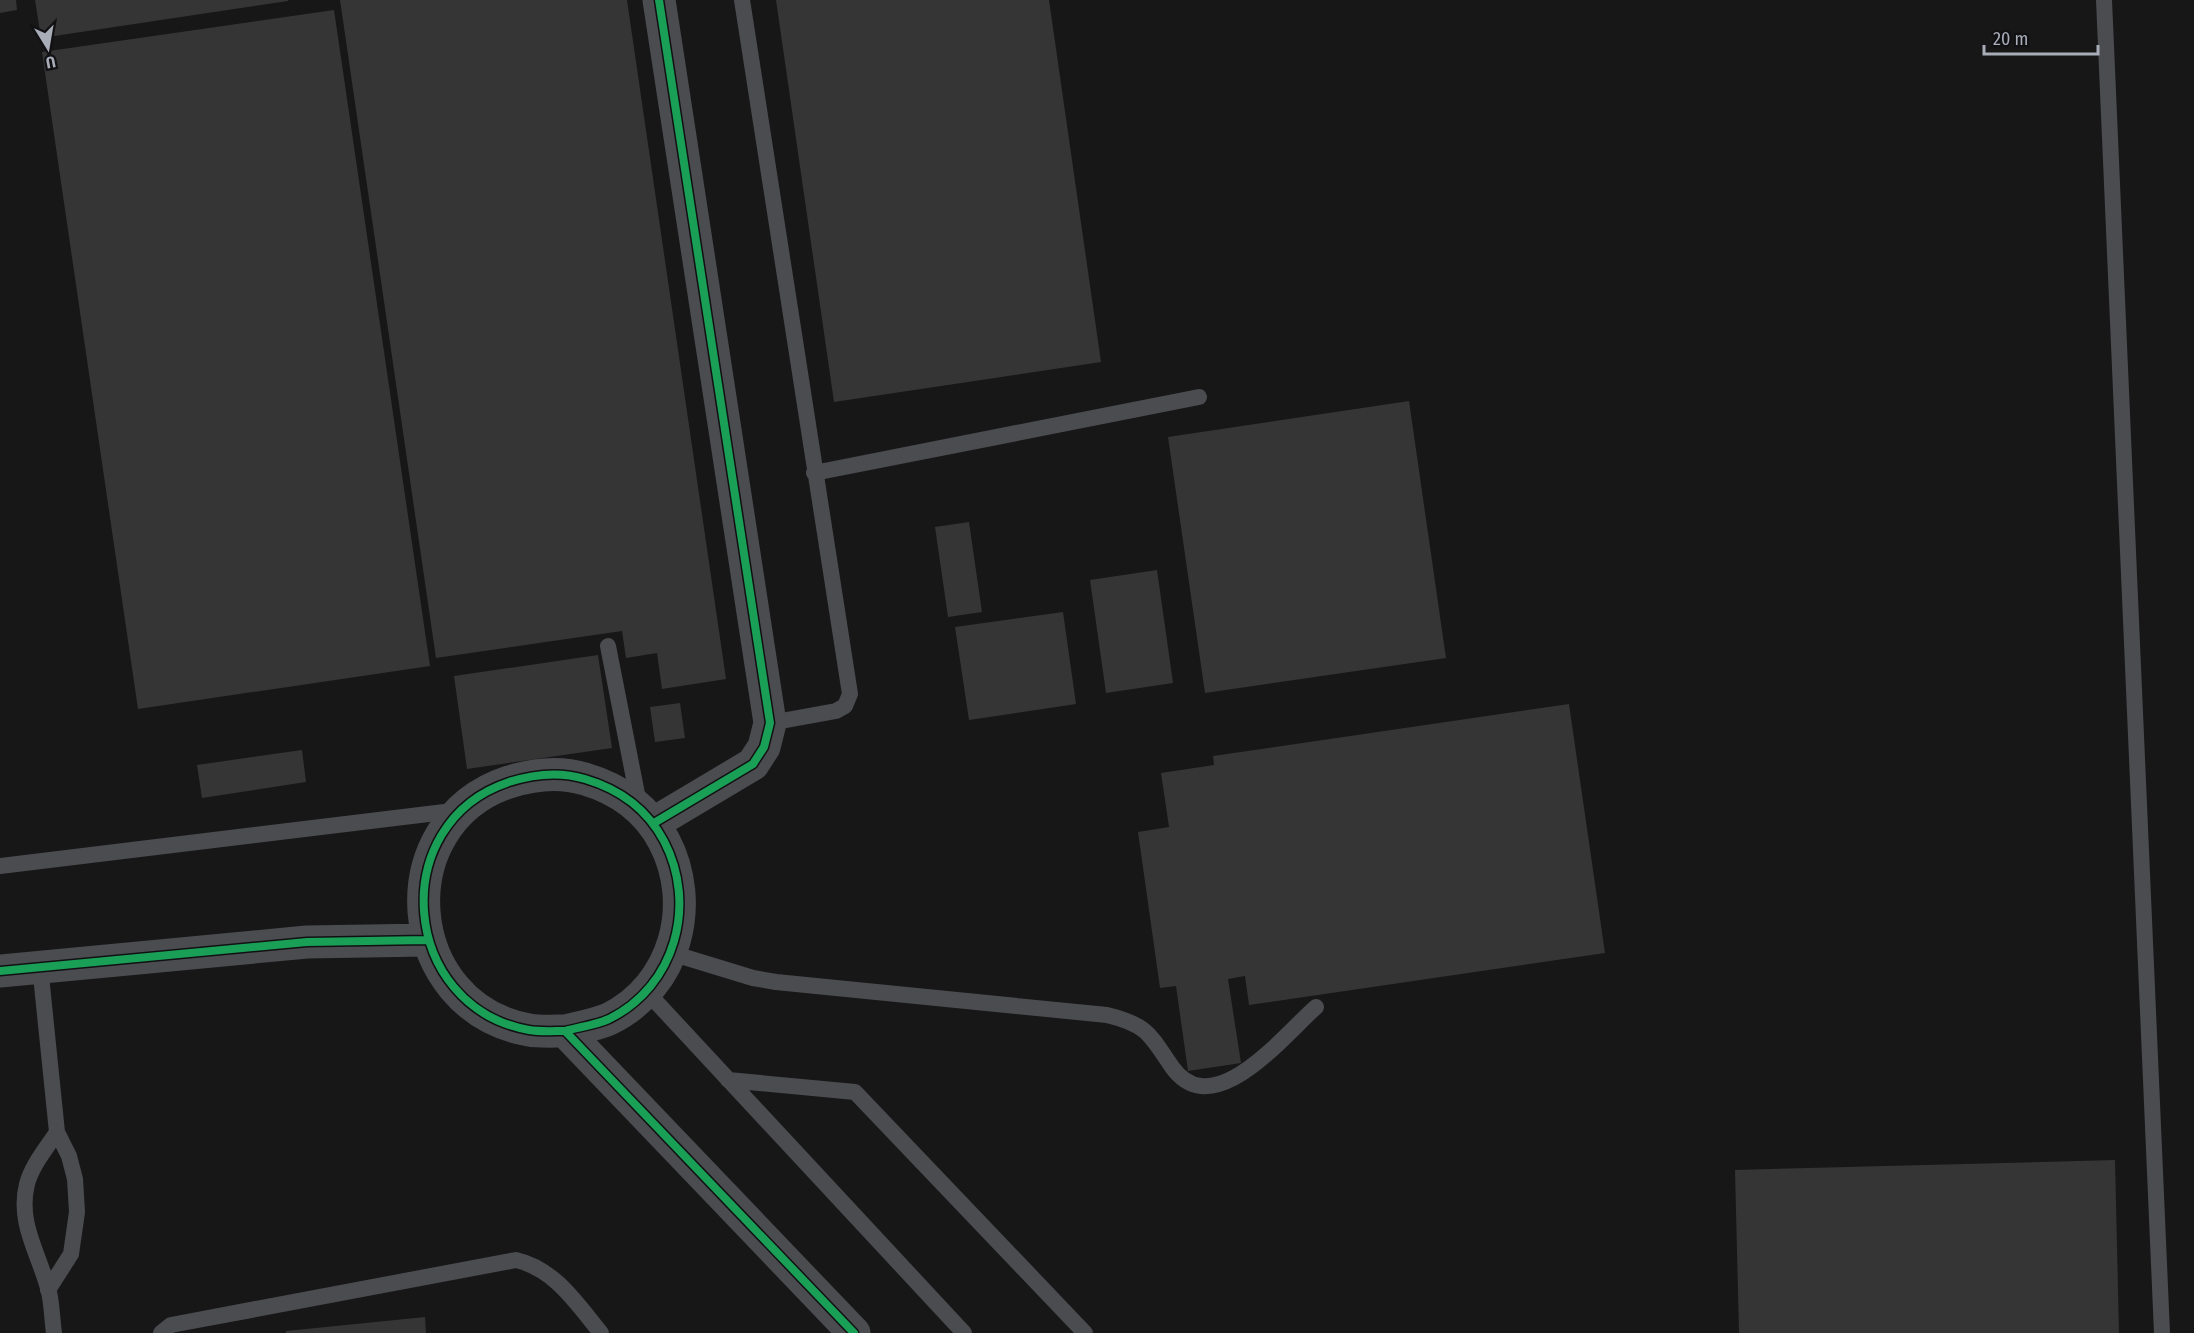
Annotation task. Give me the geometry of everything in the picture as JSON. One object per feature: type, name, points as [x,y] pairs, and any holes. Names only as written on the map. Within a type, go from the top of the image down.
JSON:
[{"type":"street","points":[[647,816],[753,764],[764,747],[770,723],[659,0]]},
{"type":"street","points":[[531,775],[570,775],[608,786],[647,816],[675,863],[681,908],[671,953],[646,992],[609,1018],[565,1031],[529,1030],[495,1019],[466,1000],[442,973],[427,940],[422,894],[434,848],[461,810],[493,787],[531,775]]},
{"type":"street","points":[[0,971],[307,942],[427,940]]},
{"type":"street","points":[[565,1031],[854,1333]]},
{"type":"lane","points":[[742,0],[850,694],[845,706],[836,711],[770,723]]},
{"type":"lane","points":[[2104,0],[2162,1333]]},
{"type":"lane","points":[[814,473],[1199,397]]},
{"type":"lane","points":[[608,646],[647,816]]},
{"type":"lane","points":[[0,866],[461,810]]},
{"type":"lane","points":[[671,953],[753,978],[1107,1015],[1130,1021],[1147,1032],[1176,1072],[1191,1084],[1205,1088],[1220,1086],[1239,1076],[1316,1007]]},
{"type":"lane","points":[[40,966],[57,1132],[69,1156],[75,1179],[77,1212],[71,1254],[48,1290]]},
{"type":"lane","points":[[646,992],[964,1333]]},
{"type":"lane","points":[[728,1080],[855,1092],[1084,1333]]},
{"type":"lane","points":[[54,1333],[48,1290],[31,1244],[24,1202],[27,1182],[35,1165],[57,1132]]},
{"type":"lane","points":[[161,1333],[171,1325],[516,1260],[540,1269],[553,1278],[601,1333]]},
{"type":"building","points":[[0,0],[16,0],[17,10],[0,13]]},
{"type":"building","points":[[35,0],[288,0],[288,1],[41,38]]},
{"type":"building","points":[[340,0],[627,0],[726,679],[662,689],[657,653],[626,658],[622,631],[436,658]]},
{"type":"building","points":[[776,0],[1049,0],[1101,362],[834,402]]},
{"type":"building","points":[[334,10],[430,666],[138,709],[42,52]]},
{"type":"building","points":[[1409,401],[1446,658],[1205,693],[1168,437]]},
{"type":"building","points":[[969,522],[982,612],[948,617],[935,527]]},
{"type":"building","points":[[1157,570],[1173,683],[1106,693],[1090,580]]},
{"type":"building","points":[[1063,612],[1076,704],[969,720],[955,627]]},
{"type":"building","points":[[598,655],[612,748],[467,769],[454,676]]},
{"type":"building","points":[[680,703],[685,738],[655,742],[650,707]]},
{"type":"building","points":[[1569,704],[1605,953],[1249,1005],[1245,976],[1228,979],[1241,1063],[1188,1071],[1176,986],[1160,988],[1138,832],[1169,827],[1161,773],[1214,765],[1213,756]]},
{"type":"building","points":[[302,750],[306,782],[202,798],[197,765]]},
{"type":"building","points":[[2115,1160],[2119,1333],[1739,1333],[1735,1170]]},
{"type":"building","points":[[425,1317],[426,1333],[286,1333],[286,1331]]},
{"type":"cycle path","points":[[654,823],[753,764],[764,747],[770,723],[659,0]]},
{"type":"cycle path","points":[[565,1031],[609,1019],[632,1004],[650,986],[665,965],[674,941],[679,916],[679,891],[674,865],[664,841],[649,819],[631,802],[597,783],[566,775],[547,774],[509,782],[469,803],[442,835],[427,872],[424,913],[433,952],[454,987],[486,1014],[529,1030],[565,1031],[854,1333]]},
{"type":"cycle path","points":[[0,971],[307,942],[427,940]]}]
